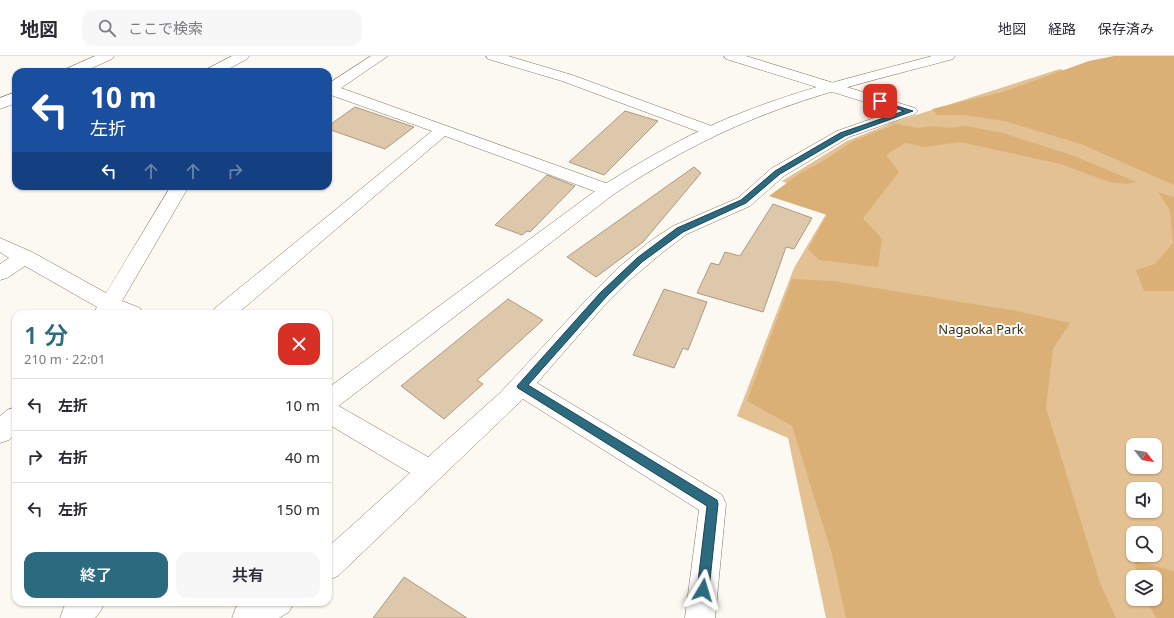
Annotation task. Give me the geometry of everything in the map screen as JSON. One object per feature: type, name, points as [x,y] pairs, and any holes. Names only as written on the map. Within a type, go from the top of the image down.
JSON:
[{"type":"street","points":[[80,68],[107,56]]},
{"type":"street","points":[[220,68],[242,56]]},
{"type":"street","points":[[332,87],[381,56]]},
{"type":"street","points":[[493,56],[567,78],[711,131]]},
{"type":"street","points":[[332,562],[522,386],[601,297],[634,265],[668,238],[680,230],[744,202],[778,172],[843,134],[910,111],[731,56]]},
{"type":"street","points":[[332,398],[608,190],[652,162],[711,131],[772,106],[948,56]]},
{"type":"street","points":[[332,90],[608,190]]},
{"type":"street","points":[[0,104],[12,99]]},
{"type":"street","points":[[0,108],[12,112]]},
{"type":"street","points":[[227,310],[443,130]]},
{"type":"street","points":[[0,244],[25,256],[106,309],[178,190]]},
{"type":"street","points":[[0,273],[25,256]]},
{"type":"street","points":[[522,386],[713,504],[700,618]]},
{"type":"street","points":[[332,414],[430,471]]},
{"type":"street","points":[[0,432],[12,421]]},
{"type":"street","points":[[74,618],[86,606]]},
{"type":"street","points":[[247,618],[271,606]]},
{"type":"green space","points":[[1114,56],[1174,56],[1174,185],[1081,144],[1004,121],[964,115],[937,115],[932,109],[1003,92],[1089,61]]},
{"type":"green space","name":"Nagaoka Park","points":[[1060,69],[1174,108],[1174,618],[826,618],[788,438],[737,416],[794,268],[832,204],[782,181],[847,141],[894,122]]},
{"type":"green space","points":[[896,124],[917,128],[934,126],[950,128],[966,126],[1003,133],[1074,156],[1136,182],[1127,184],[1109,182],[1061,164],[960,142],[925,147],[905,143],[886,155],[899,172],[863,218],[882,239],[878,267],[819,260],[808,249],[827,215],[769,196],[799,174],[825,160],[853,141]]},
{"type":"green space","points":[[1158,192],[1174,197],[1174,291],[1144,291],[1136,270],[1155,264],[1173,243],[1170,210]]},
{"type":"green space","points":[[792,279],[833,281],[1016,311],[1070,323],[1053,349],[1046,408],[1100,583],[1116,618],[846,618],[832,554],[792,426],[747,401]]},
{"type":"green space","points":[[1134,562],[1174,571],[1174,618],[1156,618],[1150,606],[1162,606],[1162,570],[1136,570]]},
{"type":"building","points":[[355,107],[414,127],[385,149],[332,130],[332,123]]},
{"type":"building","points":[[625,111],[658,121],[604,175],[569,162]]},
{"type":"building","points":[[694,167],[701,173],[643,242],[596,277],[567,257]]},
{"type":"building","points":[[547,175],[575,186],[530,232],[527,231],[522,235],[495,225]]},
{"type":"building","points":[[773,204],[812,218],[794,249],[786,247],[763,312],[697,293],[711,263],[719,265],[725,252],[740,256]]},
{"type":"building","points":[[664,289],[707,302],[688,350],[683,348],[674,368],[633,355]]},
{"type":"building","points":[[508,299],[543,320],[477,380],[483,384],[444,419],[401,386]]},
{"type":"building","points":[[404,577],[467,618],[373,618]]},
{"type":"route","points":[[703,590],[713,504],[522,386],[603,295],[624,274],[668,238],[680,230],[731,209],[744,202],[778,172],[843,134],[910,111],[880,101]]}]
